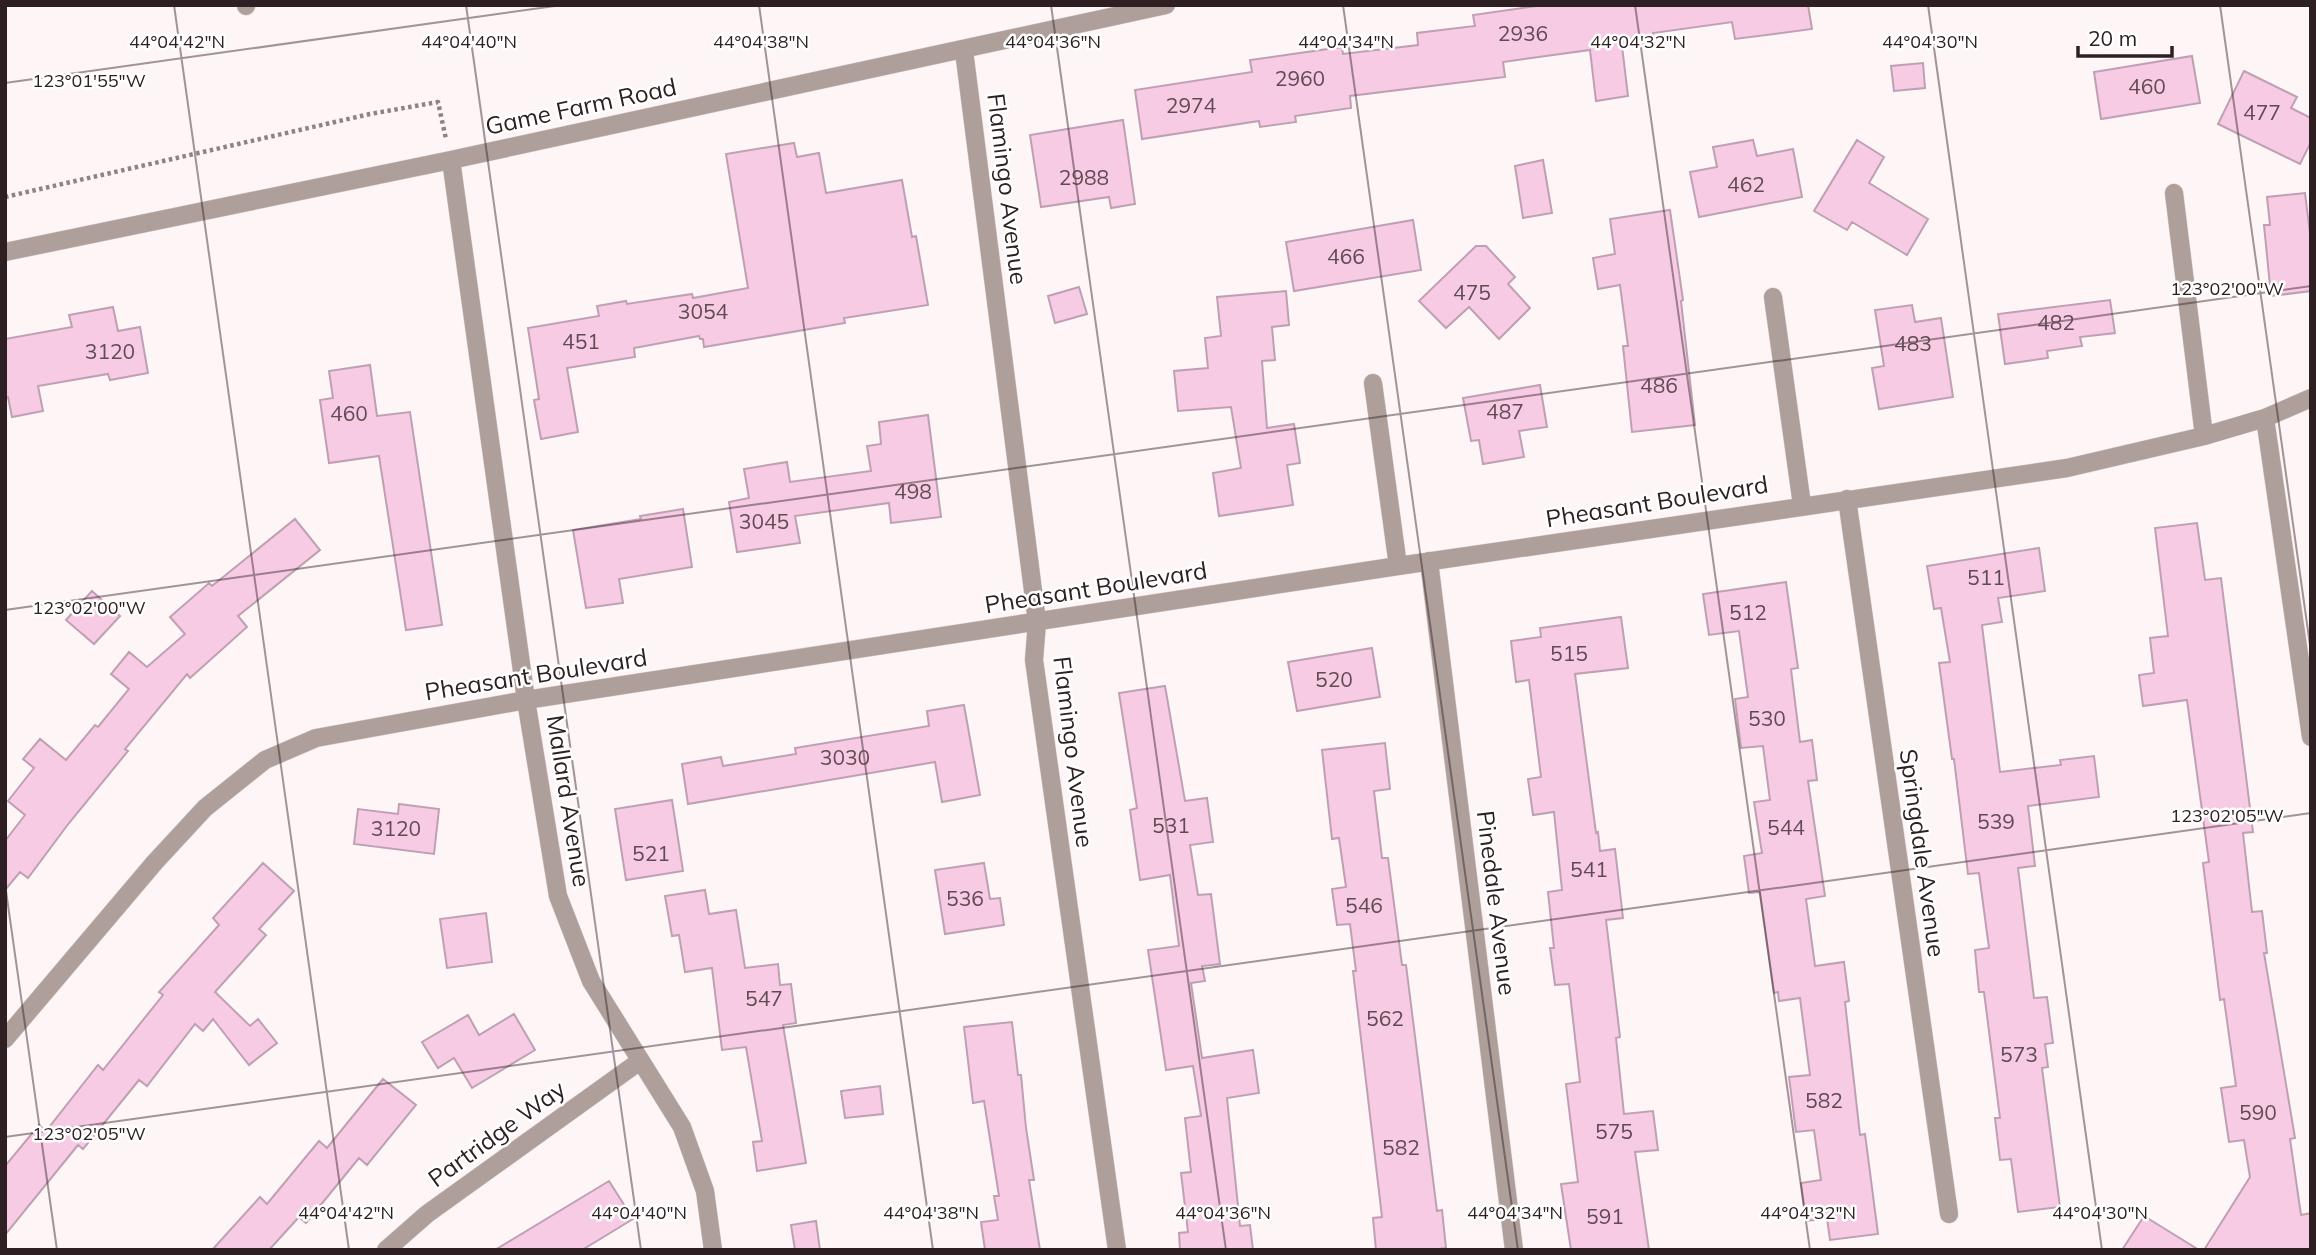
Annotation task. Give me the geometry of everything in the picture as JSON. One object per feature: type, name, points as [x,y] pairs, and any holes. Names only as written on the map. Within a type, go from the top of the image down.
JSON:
[{"type":"street","name":"Game Farm Road","points":[[5,253],[964,51],[1166,5]]},
{"type":"street","name":"Flamingo Avenue","points":[[964,51],[1037,622],[1034,660],[1117,1250]]},
{"type":"street","name":"Mallard Avenue","points":[[451,160],[526,700],[558,896],[591,981],[682,1128],[705,1191],[713,1250]]},
{"type":"street","points":[[2174,193],[2204,436]]},
{"type":"street","points":[[1773,297],[1802,505]]},
{"type":"street","points":[[1373,383],[1398,566]]},
{"type":"street","name":"Pheasant Boulevard","points":[[5,1039],[155,862],[205,808],[265,760],[316,737],[526,700],[1429,561],[2067,468],[2204,436],[2265,418],[2311,398]]},
{"type":"street","points":[[2265,418],[2311,737]]},
{"type":"street","name":"Springdale Avenue","points":[[1846,499],[1949,1214]]},
{"type":"street","name":"Pinedale Avenue","points":[[1429,561],[1514,1250]]},
{"type":"street","name":"Partridge Way","points":[[386,1250],[427,1214],[640,1061]]},
{"type":"path","points":[[5,197],[370,114],[438,102],[451,160]]},
{"type":"building","points":[[1544,5],[1808,5],[1812,29],[1735,39],[1732,22],[1653,33],[1654,42],[1622,46],[1628,96],[1596,101],[1590,50],[1503,62],[1505,77],[1350,96],[1351,108],[1295,116],[1296,122],[1260,127],[1259,121],[1142,139],[1135,90],[1252,72],[1250,60],[1342,47],[1343,54],[1418,45],[1417,33],[1475,26],[1473,15]]},
{"type":"building","points":[[2192,56],[2200,103],[2101,119],[2094,72]]},
{"type":"building","points":[[1923,63],[1925,88],[1894,91],[1891,66]]},
{"type":"building","points":[[2244,71],[2297,97],[2291,108],[2311,118],[2311,142],[2300,164],[2218,124]]},
{"type":"building","points":[[1123,120],[1135,204],[1111,208],[1109,197],[1041,207],[1030,135]]},
{"type":"building","points":[[1753,140],[1757,156],[1793,149],[1802,197],[1699,217],[1690,172],[1717,167],[1713,147]]},
{"type":"building","points":[[1857,140],[1884,157],[1869,183],[1928,219],[1907,255],[1852,222],[1847,230],[1814,211]]},
{"type":"building","points":[[794,143],[797,157],[819,153],[826,193],[902,180],[912,237],[916,236],[928,305],[844,318],[845,323],[704,347],[703,339],[699,336],[634,348],[635,357],[567,368],[578,432],[541,439],[534,400],[539,399],[528,328],[599,316],[597,306],[692,294],[693,298],[748,288],[726,154]]},
{"type":"building","points":[[1543,160],[1552,213],[1523,218],[1515,166]]},
{"type":"building","points":[[2305,193],[2311,241],[2311,291],[2271,296],[2264,225],[2270,225],[2267,197]]},
{"type":"building","points":[[1670,210],[1683,300],[1695,425],[1632,432],[1623,346],[1628,346],[1620,285],[1598,289],[1593,258],[1615,254],[1610,219]]},
{"type":"building","points":[[1413,220],[1421,270],[1294,291],[1286,242]]},
{"type":"building","points":[[1476,246],[1486,246],[1515,277],[1508,284],[1530,308],[1499,339],[1469,307],[1446,328],[1419,301]]},
{"type":"building","points":[[1079,287],[1087,314],[1055,323],[1048,296]]},
{"type":"building","points":[[1286,291],[1289,325],[1272,327],[1275,360],[1262,361],[1267,428],[1294,424],[1300,463],[1287,465],[1293,505],[1219,516],[1213,473],[1241,468],[1231,407],[1178,411],[1174,371],[1208,368],[1205,338],[1221,336],[1217,297]]},
{"type":"building","points":[[2110,300],[2115,333],[2080,337],[2082,346],[2047,351],[2048,358],[2005,364],[1998,314]]},
{"type":"building","points":[[1912,305],[1915,322],[1941,318],[1953,397],[1879,409],[1872,368],[1884,366],[1875,310]]},
{"type":"building","points":[[113,307],[118,331],[140,327],[148,373],[110,380],[108,374],[38,386],[43,411],[12,417],[8,397],[5,397],[5,339],[72,327],[69,315]]},
{"type":"building","points":[[370,365],[377,416],[410,412],[442,625],[406,630],[379,456],[329,463],[320,400],[333,398],[329,371]]},
{"type":"building","points":[[1540,385],[1547,427],[1519,431],[1524,457],[1483,464],[1479,440],[1471,441],[1463,398]]},
{"type":"building","points":[[928,415],[941,517],[891,523],[889,503],[795,516],[800,543],[737,552],[729,502],[749,498],[744,469],[787,462],[790,482],[871,471],[867,446],[881,444],[879,422]]},
{"type":"building","points":[[683,509],[692,567],[619,579],[623,603],[586,608],[573,530]]},
{"type":"building","points":[[295,519],[320,550],[238,616],[247,627],[190,678],[187,674],[125,749],[128,751],[28,878],[20,872],[5,890],[5,841],[25,815],[8,801],[34,768],[23,759],[40,739],[66,760],[129,689],[111,674],[129,652],[147,667],[185,634],[170,617],[209,583],[212,586]]},
{"type":"building","points":[[2197,523],[2205,580],[2221,578],[2253,832],[2243,833],[2252,912],[2262,911],[2267,953],[2264,953],[2295,1138],[2290,1139],[2301,1215],[2311,1213],[2311,1250],[2204,1250],[2250,1177],[2244,1140],[2229,1142],[2221,1088],[2236,1086],[2224,999],[2220,1000],[2203,863],[2209,862],[2187,700],[2143,706],[2139,675],[2154,673],[2150,638],[2168,636],[2155,528]]},
{"type":"building","points":[[2039,548],[2045,591],[1998,598],[2002,622],[1982,625],[2000,772],[2061,765],[2060,760],[2094,756],[2099,797],[2028,806],[2035,866],[2018,868],[2034,998],[2047,997],[2053,1043],[2045,1044],[2048,1067],[2042,1068],[2060,1207],[2018,1212],[2011,1159],[2000,1160],[1995,1118],[2000,1118],[1984,992],[1979,992],[1975,950],[1989,948],[1979,873],[1968,874],[1939,663],[1950,662],[1941,608],[1934,609],[1927,566]]},
{"type":"building","points":[[1786,582],[1798,668],[1791,669],[1800,742],[1812,740],[1817,780],[1808,781],[1825,896],[1806,899],[1815,966],[1844,962],[1849,1001],[1845,1002],[1860,1135],[1865,1134],[1878,1234],[1830,1240],[1827,1218],[1806,1221],[1801,1183],[1821,1180],[1814,1130],[1796,1132],[1789,1077],[1810,1075],[1800,998],[1779,1001],[1778,992],[1774,993],[1760,892],[1749,893],[1744,856],[1762,853],[1754,802],[1770,800],[1763,746],[1741,748],[1735,699],[1748,697],[1739,631],[1709,635],[1703,594]]},
{"type":"building","points":[[92,591],[120,616],[94,644],[66,620]]},
{"type":"building","points":[[1621,617],[1628,668],[1575,674],[1596,833],[1598,832],[1600,851],[1615,849],[1623,918],[1606,920],[1620,1037],[1616,1038],[1624,1114],[1653,1111],[1658,1150],[1635,1152],[1649,1250],[1571,1250],[1561,1184],[1578,1182],[1566,1084],[1580,1082],[1569,984],[1555,985],[1550,948],[1554,948],[1548,892],[1562,890],[1554,812],[1533,815],[1528,779],[1541,777],[1529,680],[1516,682],[1511,641],[1541,637],[1540,628]]},
{"type":"building","points":[[1372,648],[1380,697],[1297,711],[1288,662]]},
{"type":"building","points":[[1165,686],[1185,801],[1207,798],[1213,842],[1190,845],[1198,895],[1211,894],[1220,964],[1202,966],[1205,981],[1191,983],[1202,1058],[1253,1050],[1259,1093],[1227,1098],[1240,1226],[1250,1225],[1253,1250],[1180,1250],[1179,1233],[1188,1232],[1181,1173],[1191,1172],[1185,1118],[1201,1116],[1193,1066],[1166,1070],[1148,950],[1179,946],[1170,875],[1140,880],[1130,810],[1137,808],[1119,693]]},
{"type":"building","points":[[964,705],[980,795],[942,802],[935,762],[688,804],[682,764],[721,757],[723,766],[796,754],[795,748],[929,726],[927,711]]},
{"type":"building","points":[[1385,743],[1390,789],[1374,791],[1382,858],[1388,858],[1402,965],[1406,965],[1437,1211],[1442,1210],[1446,1248],[1431,1250],[1376,1250],[1373,1218],[1382,1217],[1353,971],[1356,971],[1350,924],[1337,925],[1332,889],[1346,887],[1339,838],[1332,839],[1322,750]]},
{"type":"building","points":[[672,800],[683,871],[626,880],[615,809]]},
{"type":"building","points":[[399,804],[439,809],[434,854],[354,844],[358,809],[398,814]]},
{"type":"building","points":[[263,863],[294,891],[259,929],[266,935],[215,992],[250,1026],[258,1019],[277,1043],[249,1065],[213,1019],[203,1031],[195,1024],[147,1086],[139,1080],[83,1149],[78,1145],[5,1235],[5,1166],[39,1125],[46,1131],[98,1065],[103,1070],[163,995],[159,992],[219,925],[213,918]]},
{"type":"building","points":[[984,863],[990,899],[1000,898],[1004,925],[945,934],[935,870]]},
{"type":"building","points":[[705,890],[709,914],[736,910],[745,968],[778,964],[780,985],[791,984],[796,1023],[783,1025],[806,1163],[757,1171],[753,1142],[762,1141],[746,1047],[722,1050],[712,968],[685,972],[679,935],[672,936],[665,896]]},
{"type":"building","points":[[486,913],[492,962],[447,968],[440,919]]},
{"type":"building","points":[[514,1014],[535,1050],[472,1088],[454,1058],[438,1068],[422,1042],[468,1015],[479,1035]]},
{"type":"building","points":[[1012,1022],[1034,1180],[1029,1180],[1040,1250],[985,1250],[981,1222],[998,1220],[994,1196],[999,1196],[984,1101],[973,1103],[964,1027]]},
{"type":"building","points":[[383,1079],[416,1105],[367,1165],[359,1158],[306,1223],[299,1217],[269,1250],[212,1250],[260,1197],[267,1204],[319,1141],[327,1148]]},
{"type":"building","points":[[880,1086],[883,1114],[845,1118],[841,1091]]},
{"type":"building","points":[[609,1181],[633,1219],[582,1250],[495,1250]]},
{"type":"building","points":[[2144,1216],[2199,1250],[2122,1250]]},
{"type":"building","points":[[816,1221],[820,1250],[795,1250],[791,1225]]}]
